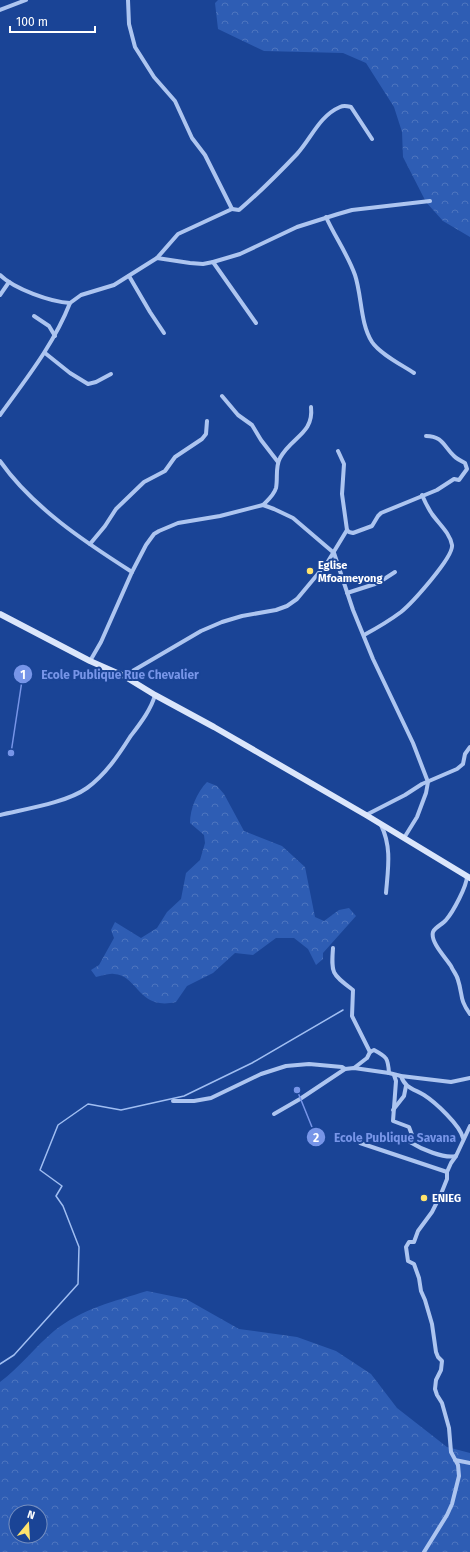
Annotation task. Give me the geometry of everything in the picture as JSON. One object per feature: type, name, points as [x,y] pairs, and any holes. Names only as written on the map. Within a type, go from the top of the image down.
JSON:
[{"type":"main road","points":[[0,614],[90,661],[124,676],[380,823],[468,877]]},
{"type":"street","points":[[0,10],[26,0]]},
{"type":"street","points":[[128,0],[129,24],[135,47],[154,77],[175,101],[192,138],[205,155],[232,209]]},
{"type":"street","points":[[0,415],[55,336],[70,303],[82,295],[103,289],[129,276],[157,258],[178,234],[232,209],[239,210],[263,190],[298,153],[323,119],[339,107],[345,105],[351,107],[372,139]]},
{"type":"street","points":[[157,258],[203,264],[213,262],[240,254],[297,227],[326,217],[352,210],[430,201]]},
{"type":"street","points":[[326,217],[337,240],[351,263],[359,288],[368,333],[373,343],[384,353],[414,373]]},
{"type":"street","points":[[213,262],[256,323]]},
{"type":"street","points":[[0,275],[9,282],[52,301],[70,303]]},
{"type":"street","points":[[129,276],[164,333]]},
{"type":"street","points":[[0,295],[9,282]]},
{"type":"street","points":[[34,316],[50,326],[55,336]]},
{"type":"street","points":[[44,353],[70,373],[88,384],[96,382],[111,374]]},
{"type":"street","points":[[222,396],[238,416],[252,425],[261,440],[278,462]]},
{"type":"street","points":[[90,661],[101,642],[132,572],[146,545],[154,534],[178,523],[220,516],[263,505],[274,493],[276,487],[278,462],[286,449],[302,435],[309,424],[312,415],[311,407]]},
{"type":"street","points":[[90,544],[105,526],[116,509],[144,482],[165,470],[175,457],[202,440],[206,434],[207,421]]},
{"type":"street","points":[[347,530],[353,533],[372,526],[381,513],[441,488],[454,479],[460,480],[467,467],[465,463],[454,457],[443,442],[435,437],[426,436]]},
{"type":"street","points":[[124,676],[180,642],[222,622],[242,616],[276,610],[287,606],[297,599],[334,553],[347,530],[342,494],[344,464],[338,450]]},
{"type":"street","points":[[0,461],[19,486],[63,524],[132,572]]},
{"type":"street","points":[[364,635],[388,621],[408,606],[432,580],[451,552],[453,546],[450,538],[427,507],[422,495]]},
{"type":"street","points":[[263,505],[293,518],[334,553],[347,593],[373,659],[413,743],[428,782],[420,811],[404,838]]},
{"type":"street","points":[[347,593],[378,583],[395,572]]},
{"type":"street","points":[[0,815],[53,802],[69,797],[86,789],[102,775],[118,755],[146,712],[155,695]]},
{"type":"street","points":[[366,815],[461,766],[465,754],[470,747]]},
{"type":"street","points":[[380,823],[389,849],[386,893]]},
{"type":"street","points":[[468,877],[462,894],[451,915],[435,929],[433,938],[456,976],[463,1003],[470,1014]]},
{"type":"street","points":[[333,948],[332,967],[337,978],[353,990],[352,1016],[370,1052]]},
{"type":"street","points":[[370,1052],[374,1050],[384,1056],[388,1061],[391,1074],[396,1081],[393,1121],[409,1128],[412,1134],[410,1142],[416,1146],[448,1158],[456,1156]]},
{"type":"street","points":[[354,1068],[367,1058],[370,1052]]},
{"type":"street","points":[[173,1101],[194,1101],[211,1098],[260,1074],[286,1066],[309,1064],[342,1067],[345,1069]]},
{"type":"street","points":[[274,1114],[300,1099],[345,1069],[354,1068],[401,1076],[451,1082],[470,1078]]},
{"type":"street","points":[[401,1076],[403,1083],[406,1086],[433,1102],[460,1129],[463,1138]]},
{"type":"street","points":[[393,1110],[404,1096],[406,1086]]},
{"type":"street","points":[[424,1552],[452,1504],[459,1476],[459,1470],[451,1452],[449,1428],[442,1403],[435,1389],[436,1380],[442,1370],[442,1361],[436,1352],[432,1324],[421,1291],[419,1278],[414,1264],[408,1261],[406,1252],[407,1245],[409,1242],[414,1242],[418,1231],[432,1212],[446,1179],[451,1162],[456,1156],[463,1138],[468,1133],[470,1126]]},
{"type":"street","points":[[360,1143],[447,1172]]},
{"type":"street","points":[[455,1460],[470,1463]]},
{"type":"green space","points":[[218,0],[470,0],[470,237],[443,221],[426,202],[403,157],[402,132],[394,107],[366,63],[343,53],[264,51],[218,29],[215,3]]},
{"type":"green space","points":[[207,782],[217,786],[224,794],[244,831],[282,846],[305,867],[315,917],[324,921],[339,910],[349,908],[356,916],[323,953],[323,959],[316,965],[308,949],[294,938],[276,938],[253,955],[235,953],[213,973],[187,986],[176,1002],[154,1002],[122,976],[108,974],[96,977],[91,970],[99,965],[114,938],[111,930],[115,922],[141,938],[157,928],[167,912],[181,899],[186,873],[200,860],[205,843],[204,835],[190,823],[191,812],[195,801]]},
{"type":"green space","points":[[147,1291],[186,1299],[239,1329],[297,1337],[336,1351],[371,1374],[397,1408],[447,1447],[470,1453],[470,1552],[0,1552],[0,1382],[47,1337],[64,1323],[87,1311]]},
{"type":"waterway","points":[[0,1364],[14,1355],[78,1284],[79,1247],[63,1206],[56,1196],[62,1186],[40,1170],[58,1125],[88,1104],[121,1110],[184,1096],[252,1063],[343,1010]]},
{"type":"place","name":"Eglise Mfoameyong","points":[[310,571]]},
{"type":"place","name":"Ecole Publique Rue Chevalier","points":[[11,753]]},
{"type":"place","name":"Ecole Publique Savana","points":[[297,1090]]},
{"type":"place","name":"ENIEG","points":[[424,1198]]}]
